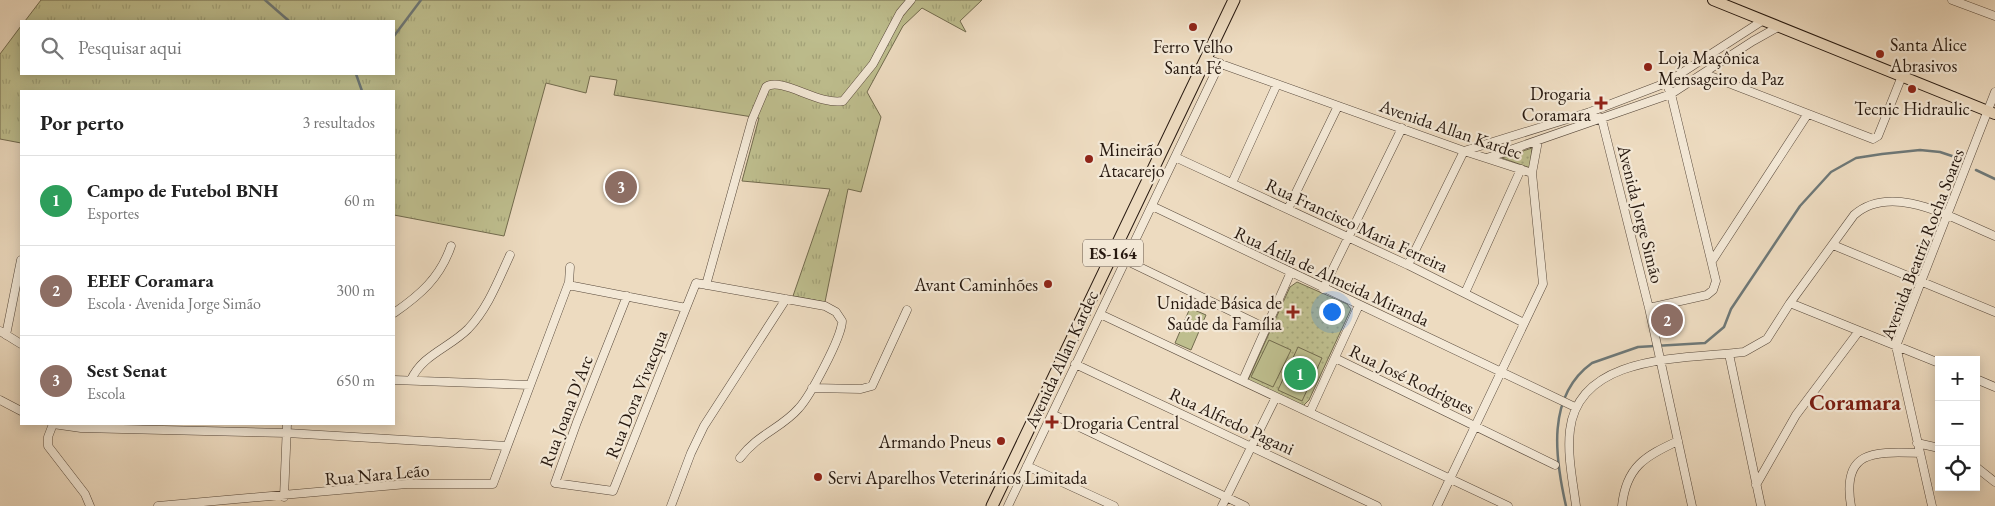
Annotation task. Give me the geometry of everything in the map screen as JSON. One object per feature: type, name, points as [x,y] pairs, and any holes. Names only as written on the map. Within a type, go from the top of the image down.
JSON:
[{"type":"highway","name":"ES-164","points":[[992,506],[1234,0]]},
{"type":"main road","points":[[1713,0],[1992,112]]},
{"type":"street","points":[[740,458],[750,445],[798,409],[812,388],[840,332],[842,322],[841,316],[831,308],[706,285],[752,120],[766,87],[770,84],[780,84],[825,102],[844,101],[873,64],[900,13],[911,0]]},
{"type":"street","points":[[1952,0],[1995,16]]},
{"type":"street","points":[[1408,265],[1464,151],[1590,112],[1666,83],[1762,21]]},
{"type":"street","points":[[1487,158],[1602,120],[1671,94],[1778,27]]},
{"type":"street","name":"Avenida Allan Kardec","points":[[1207,59],[1464,151],[1532,173],[1544,278],[1437,506]]},
{"type":"street","name":"Avenida Allan Kardec","points":[[1008,506],[1220,64]]},
{"type":"street","points":[[1705,74],[1807,115],[1876,139],[1902,76]]},
{"type":"street","points":[[1649,308],[1707,294],[1713,290],[1716,281],[1671,94],[1666,83]]},
{"type":"street","points":[[1232,183],[1277,84]]},
{"type":"street","name":"Avenida Beatriz Rocha Soares","points":[[1932,506],[1896,346],[1920,281],[1992,112],[1995,92]]},
{"type":"street","points":[[1288,209],[1338,106]]},
{"type":"street","points":[[1590,112],[1602,120]]},
{"type":"street","points":[[1712,261],[1807,115]]},
{"type":"street","name":"Avenida Jorge Simão","points":[[1602,120],[1649,308],[1692,506]]},
{"type":"street","points":[[1560,121],[1564,132]]},
{"type":"street","points":[[1323,289],[1402,128]]},
{"type":"street","points":[[1532,173],[1538,141]]},
{"type":"street","name":"Rua Francisco Maria Ferreira","points":[[1175,157],[1408,265],[1524,323]]},
{"type":"street","points":[[1465,293],[1521,169]]},
{"type":"street","points":[[1576,506],[1569,440],[1572,406],[1587,392],[1612,374],[1630,366],[1744,352],[1767,339],[1790,303],[1854,215],[1869,206],[1906,201],[1995,236]]},
{"type":"street","name":"Rua Átila de Almeida Miranda","points":[[1152,206],[1290,274],[1572,406]]},
{"type":"street","points":[[1833,245],[1995,312]]},
{"type":"street","points":[[395,312],[428,287],[445,262],[451,246]]},
{"type":"street","points":[[411,380],[423,361],[469,327],[488,302],[510,256]]},
{"type":"street","points":[[1110,260],[1125,260],[1266,328]]},
{"type":"street","points":[[20,264],[3,333],[20,343]]},
{"type":"street","name":"Rua Nara Leão","points":[[158,506],[284,497],[407,484],[493,484],[568,285],[570,267]]},
{"type":"street","points":[[1242,380],[1290,274]]},
{"type":"street","name":"Rua Dora Vivacqua","points":[[613,491],[696,283],[706,285]]},
{"type":"street","points":[[568,285],[686,308]]},
{"type":"street","name":"Rua Joana D'Arc","points":[[613,491],[555,483],[576,422],[628,296]]},
{"type":"street","points":[[672,506],[691,453],[704,426],[786,299]]},
{"type":"street","points":[[1790,303],[1935,361]]},
{"type":"street","points":[[1310,412],[1359,306]]},
{"type":"street","points":[[812,388],[861,390],[872,386],[906,310]]},
{"type":"street","points":[[1100,314],[1508,506]]},
{"type":"street","points":[[1756,484],[1796,415],[1859,331]]},
{"type":"street","points":[[1729,354],[1761,506]]},
{"type":"street","name":"Rua José Rodrigues","points":[[1335,358],[1556,465]]},
{"type":"street","name":"Rua Alfredo Pagani","points":[[1075,364],[1377,506]]},
{"type":"street","points":[[395,380],[530,385]]},
{"type":"street","points":[[1980,381],[1995,387]]},
{"type":"street","points":[[1222,506],[1276,397]]},
{"type":"street","points":[[0,400],[20,410]]},
{"type":"street","points":[[1052,414],[1245,506]]},
{"type":"street","points":[[53,425],[48,437],[48,446],[85,494],[90,506]]},
{"type":"street","points":[[60,425],[80,428],[287,433],[508,446]]},
{"type":"street","points":[[284,497],[287,425]]},
{"type":"street","points":[[1622,506],[1627,483],[1639,463],[1651,454],[1678,441]]},
{"type":"street","points":[[1917,443],[1935,447]]},
{"type":"street","points":[[1851,506],[1851,478],[1855,467],[1861,460],[1868,455],[1881,452],[1920,453]]},
{"type":"street","points":[[1027,466],[1114,506]]},
{"type":"street","points":[[1980,470],[1995,482]]},
{"type":"green space","points":[[41,0],[982,0],[960,21],[966,32],[922,8],[903,26],[867,92],[881,117],[861,192],[848,189],[825,302],[793,296],[830,189],[742,181],[759,118],[614,95],[617,80],[590,76],[586,93],[546,83],[504,236],[395,215],[395,90],[20,90],[20,143],[0,139],[0,54],[20,27],[20,75],[395,75],[395,20],[26,20]]},
{"type":"green space","points":[[1532,148],[1530,168],[1502,158]]},
{"type":"green space","points":[[1297,282],[1347,304],[1351,309],[1309,400],[1303,406],[1248,380],[1290,287]]},
{"type":"green space","points":[[1190,308],[1206,315],[1191,350],[1175,343]]},
{"type":"green space","points":[[1269,340],[1291,350],[1273,387],[1251,377]]},
{"type":"green space","points":[[1298,347],[1322,358],[1302,401],[1278,390]]},
{"type":"waterway","points":[[265,0],[288,20]]},
{"type":"waterway","points":[[395,35],[421,0]]},
{"type":"waterway","points":[[356,75],[362,90]]},
{"type":"waterway","points":[[1566,506],[1557,448],[1561,410],[1567,393],[1577,377],[1592,363],[1638,347],[1705,343],[1724,327],[1731,309],[1800,206],[1831,172],[1856,158],[1920,150],[1940,152],[1961,159]]},
{"type":"waterway","points":[[1976,170],[1995,179]]},
{"type":"place","name":"Ferro Velho Santa Fé","points":[[1193,27]]},
{"type":"place","name":"Santa Alice Abrasivos","points":[[1880,54]]},
{"type":"place","name":"Loja Maçônica Mensageiro da Paz","points":[[1648,67]]},
{"type":"place","name":"Tecnic Hidraulic","points":[[1912,89]]},
{"type":"place","name":"Drogaria Coramara","points":[[1601,103]]},
{"type":"place","name":"Mineirão Atacarejo","points":[[1089,159]]},
{"type":"place","name":"Sest Senat","points":[[621,187]]},
{"type":"place","name":"Avant Caminhões","points":[[1048,284]]},
{"type":"place","name":"Unidade Básica de Saúde da Família","points":[[1293,312]]},
{"type":"place","name":"EEEF Coramara","points":[[1667,320]]},
{"type":"place","name":"Campo de Futebol BNH","points":[[1300,374]]},
{"type":"place","name":"Drogaria Central","points":[[1052,422]]},
{"type":"place","name":"Armando Pneus","points":[[1001,441]]},
{"type":"place","name":"Servi Aparelhos Veterinários Limitada","points":[[818,477]]},
{"type":"district","name":"Coramara","points":[[1855,402]]}]
